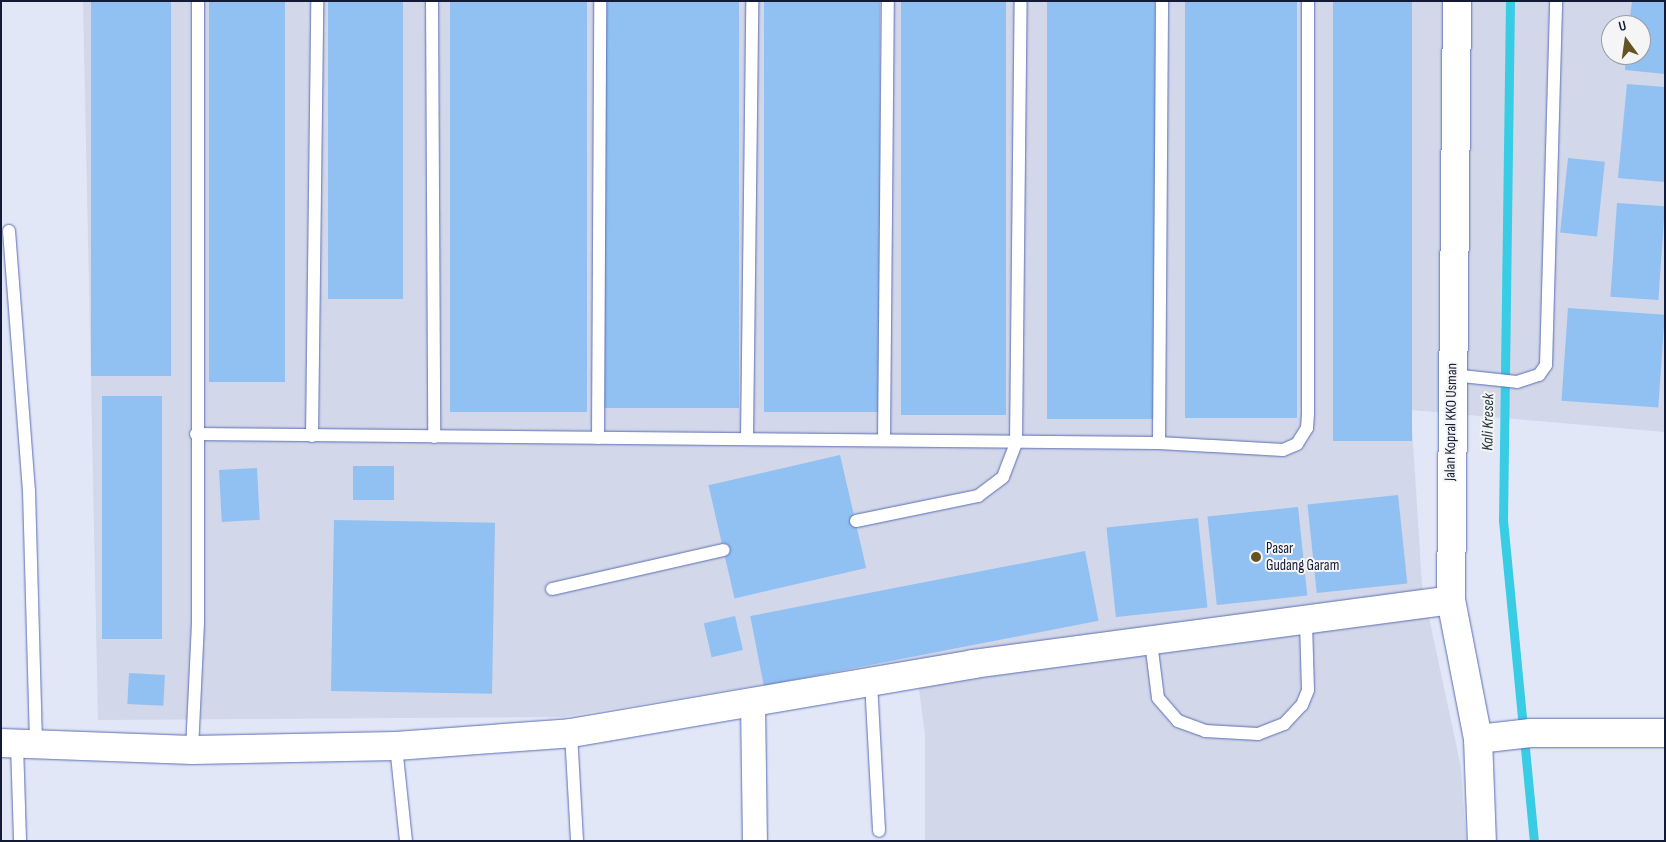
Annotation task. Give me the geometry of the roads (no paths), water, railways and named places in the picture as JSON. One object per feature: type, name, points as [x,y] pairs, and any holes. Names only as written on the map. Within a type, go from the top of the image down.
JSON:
[{"type":"street","name":"Jalan Kopral KKO Usman","points":[[1457,1],[1463,378],[1451,600],[1487,737],[1482,841]]},
{"type":"street","points":[[18,744],[192,750],[396,746],[572,733],[871,682],[1451,600]]},
{"type":"street","points":[[754,702],[756,841]]},
{"type":"street","points":[[1487,737],[1532,733],[1665,733]]},
{"type":"lane","points":[[192,750],[198,621],[196,434],[198,1]]},
{"type":"lane","points":[[312,436],[317,1]]},
{"type":"lane","points":[[432,1],[434,437]]},
{"type":"lane","points":[[598,438],[600,1]]},
{"type":"lane","points":[[747,438],[752,1]]},
{"type":"lane","points":[[884,440],[888,1]]},
{"type":"lane","points":[[856,521],[978,496],[1003,477],[1016,443],[1021,1]]},
{"type":"lane","points":[[1160,443],[1162,1]]},
{"type":"lane","points":[[196,434],[1160,443],[1283,450],[1297,444],[1307,428],[1308,1]]},
{"type":"lane","points":[[1463,378],[1517,382],[1539,375],[1546,365],[1556,1]]},
{"type":"lane","points":[[8,231],[29,491],[18,744],[20,841]]},
{"type":"lane","points":[[552,589],[724,550]]},
{"type":"lane","points":[[1151,642],[1158,698],[1178,721],[1205,731],[1258,734],[1284,724],[1302,705],[1308,690],[1306,622]]},
{"type":"lane","points":[[871,682],[879,831]]},
{"type":"lane","points":[[572,733],[577,841]]},
{"type":"lane","points":[[396,746],[406,841]]},
{"type":"waterway","name":"Kali Kresek","points":[[1510,1],[1503,520],[1534,841]]},
{"type":"place","name":"Pasar Gudang Garam","points":[[1256,557]]}]
